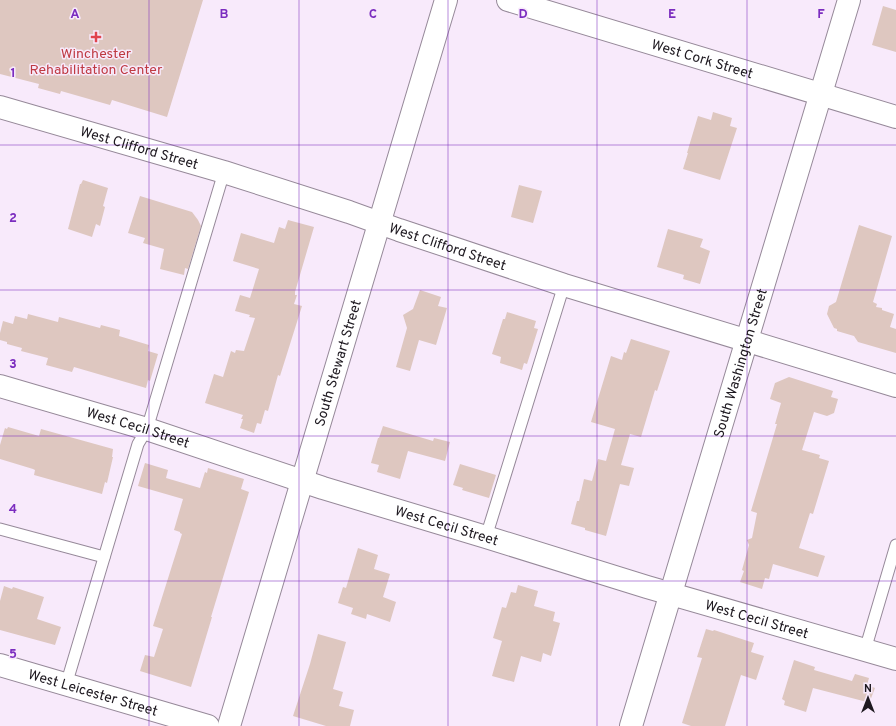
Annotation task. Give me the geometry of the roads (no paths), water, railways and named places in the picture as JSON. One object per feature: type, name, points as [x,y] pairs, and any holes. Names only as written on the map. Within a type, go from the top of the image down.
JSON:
[{"type":"street","name":"South Stewart Street","points":[[229,726],[446,0]]},
{"type":"street","name":"West Cork Street","points":[[508,0],[896,117]]},
{"type":"street","name":"South Washington Street","points":[[631,726],[849,0]]},
{"type":"street","name":"West Clifford Street","points":[[0,107],[224,172],[564,284],[896,386]]},
{"type":"street","name":"West Cecil Street","points":[[0,386],[147,429],[302,481],[670,594],[896,659]]},
{"type":"street","name":"West Leicester Street","points":[[0,665],[208,726]]},
{"type":"lane","points":[[66,685],[138,444],[147,429],[224,172]]},
{"type":"lane","points":[[486,537],[564,284]]},
{"type":"lane","points":[[0,529],[104,557]]},
{"type":"lane","points":[[865,650],[896,545]]},
{"type":"place","name":"Winchester Rehabilitation Center","points":[[96,37]]}]
